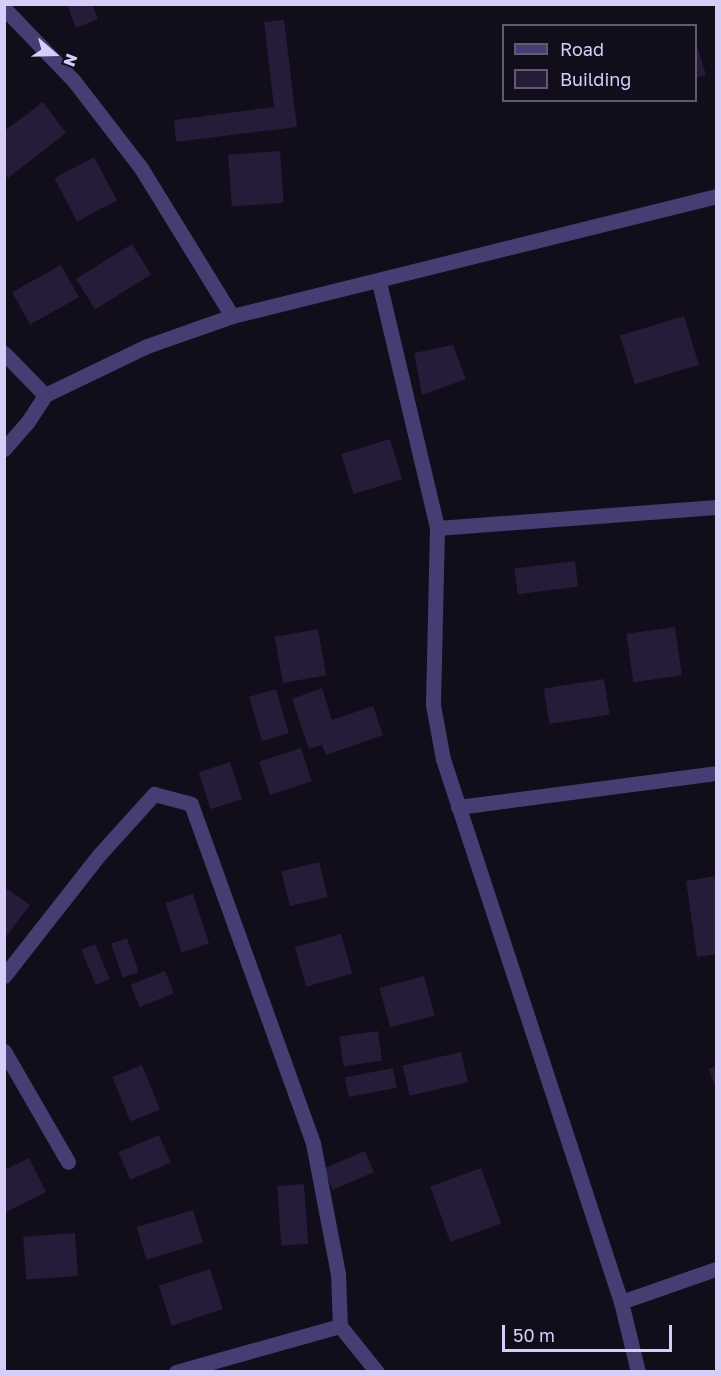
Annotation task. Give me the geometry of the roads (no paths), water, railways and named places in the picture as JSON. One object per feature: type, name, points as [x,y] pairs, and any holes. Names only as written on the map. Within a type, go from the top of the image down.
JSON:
[{"type":"street","points":[[4,8],[74,81],[141,168],[232,316]]},
{"type":"street","points":[[4,449],[27,423],[45,395],[147,346],[232,316],[379,282],[532,241],[717,196]]},
{"type":"street","points":[[379,282],[437,528],[433,705],[443,759],[621,1302],[638,1371]]},
{"type":"street","points":[[4,353],[45,395]]},
{"type":"street","points":[[437,528],[717,507]]},
{"type":"street","points":[[458,807],[717,773]]},
{"type":"street","points":[[4,976],[98,856],[154,794],[191,804],[313,1143],[338,1274],[340,1326],[377,1371]]},
{"type":"street","points":[[4,1051],[68,1162]]},
{"type":"street","points":[[621,1302],[717,1269]]},
{"type":"street","points":[[176,1371],[340,1326]]}]
